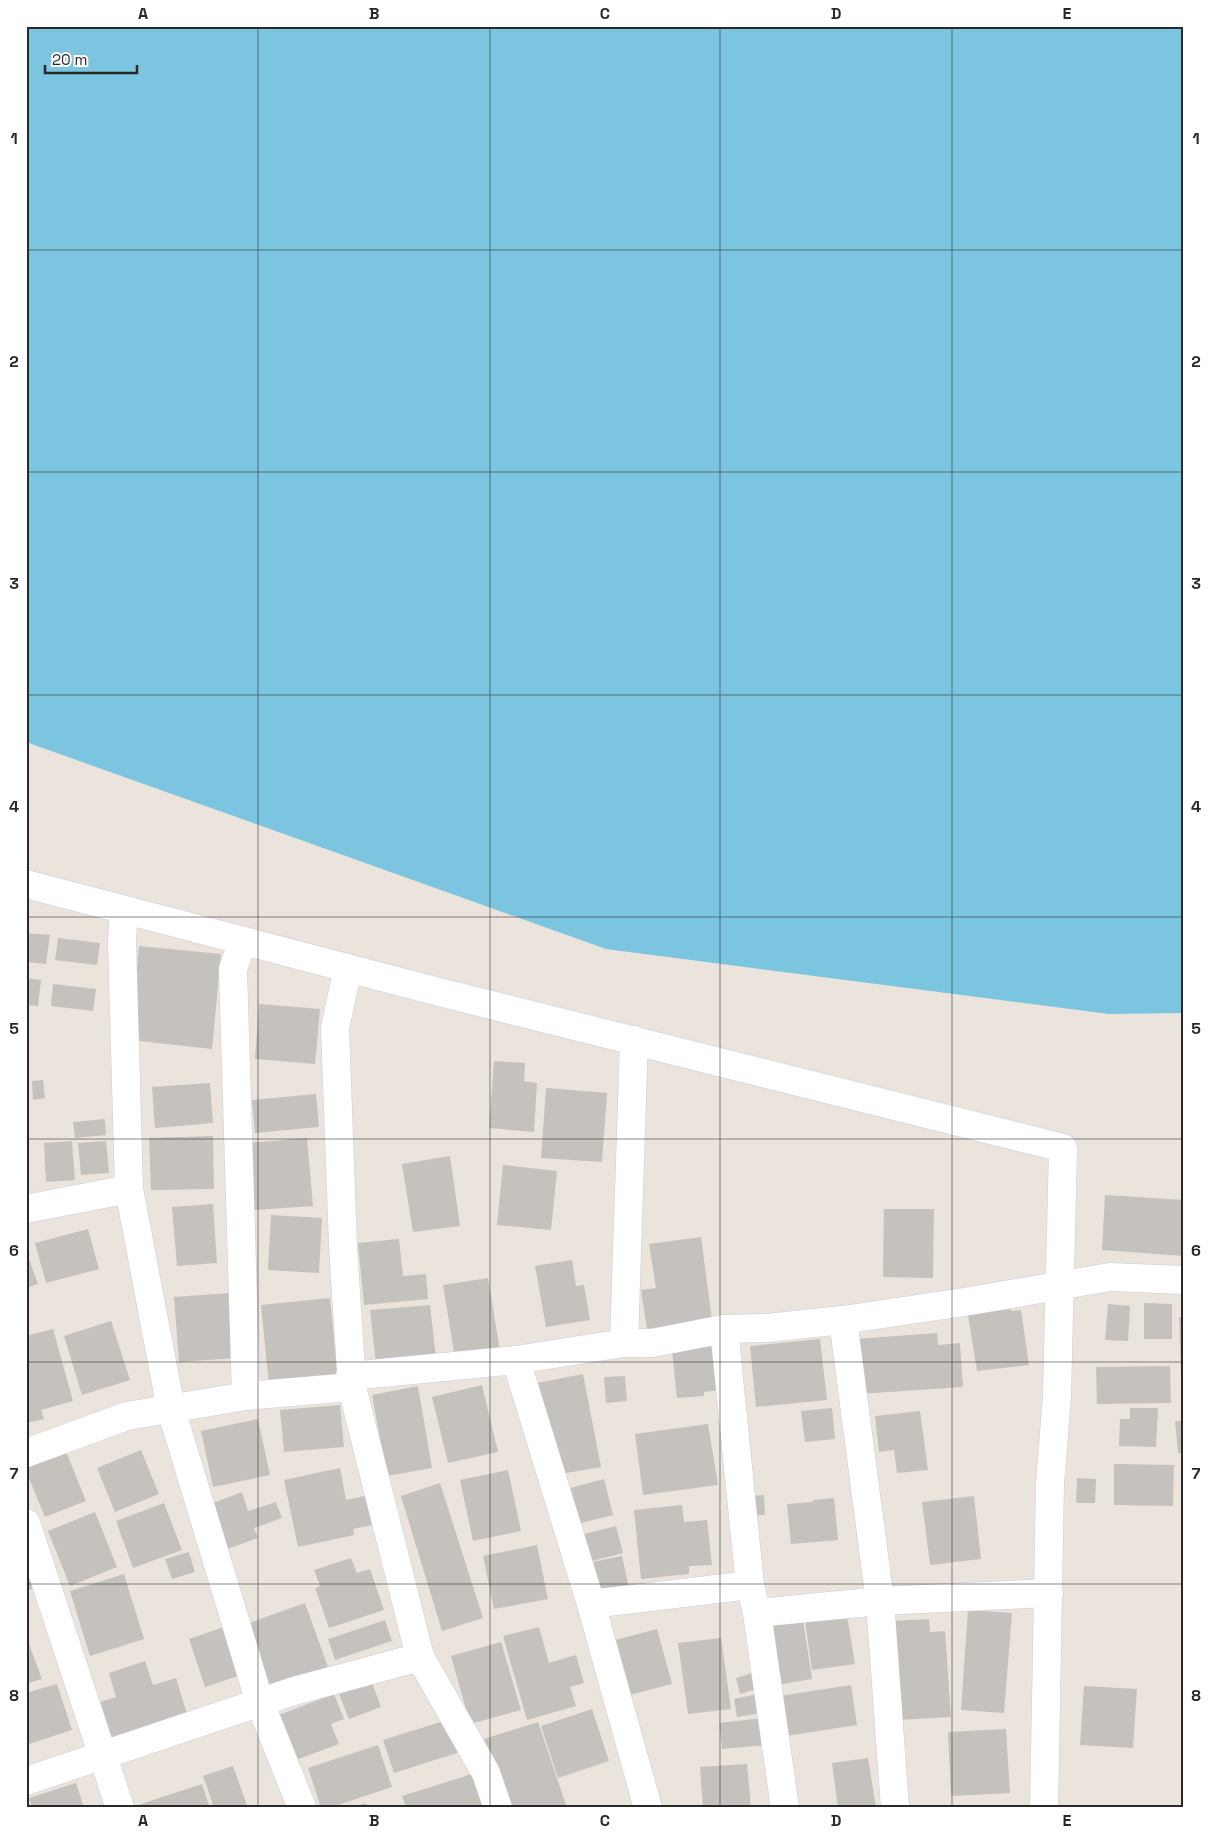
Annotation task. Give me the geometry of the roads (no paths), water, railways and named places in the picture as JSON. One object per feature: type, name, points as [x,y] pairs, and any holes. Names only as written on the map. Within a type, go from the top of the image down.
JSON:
[{"type":"street","points":[[26,884],[348,968],[1064,1148],[1057,1396],[1050,1484],[1044,1808]]},
{"type":"street","points":[[124,910],[122,941],[129,1190],[171,1409],[260,1703],[302,1808]]},
{"type":"street","points":[[243,941],[233,969],[246,1396]]},
{"type":"street","points":[[348,968],[335,1028],[343,1246],[351,1382],[420,1657],[486,1773],[498,1808]]},
{"type":"street","points":[[624,1343],[634,1040]]},
{"type":"street","points":[[26,1208],[129,1190]]},
{"type":"street","points":[[26,1453],[127,1416],[246,1396],[516,1360],[624,1343],[652,1343],[724,1329],[767,1328],[842,1320],[1110,1277],[1184,1280]]},
{"type":"street","points":[[842,1320],[880,1601],[895,1808]]},
{"type":"street","points":[[724,1329],[750,1584],[757,1613],[785,1808]]},
{"type":"street","points":[[516,1360],[591,1604],[648,1808]]},
{"type":"street","points":[[26,1523],[120,1808]]},
{"type":"street","points":[[591,1604],[750,1584]]},
{"type":"street","points":[[757,1613],[880,1601],[1049,1593]]},
{"type":"street","points":[[26,1781],[294,1691],[420,1657]]},
{"type":"water","points":[[26,26],[1184,26],[1184,1013],[1109,1014],[606,949],[26,742]]}]
